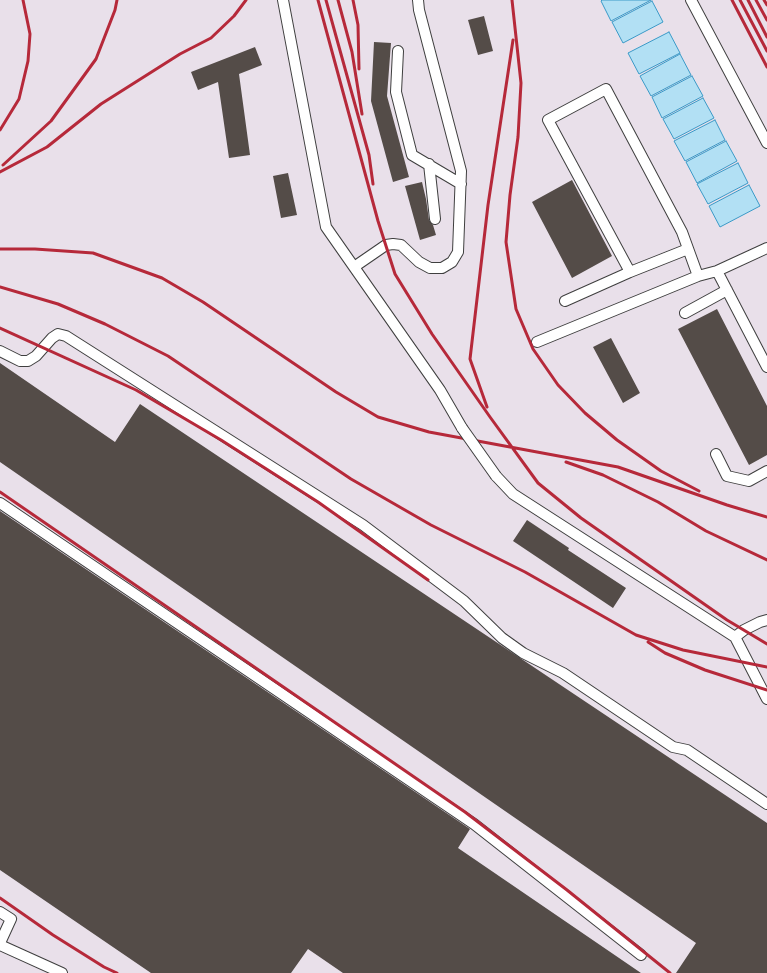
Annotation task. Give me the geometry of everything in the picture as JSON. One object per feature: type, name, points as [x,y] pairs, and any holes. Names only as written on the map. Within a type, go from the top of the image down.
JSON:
[{"type":"lane","points":[[283,0],[326,227],[440,390],[462,428],[496,476],[514,494],[735,637],[767,699]]},
{"type":"lane","points":[[354,267],[386,245],[401,245],[419,262],[430,268],[442,268],[452,262],[458,252],[462,171],[419,10],[418,0]]},
{"type":"lane","points":[[691,0],[767,143]]},
{"type":"lane","points":[[398,50],[396,92],[412,155],[461,184]]},
{"type":"lane","points":[[630,272],[548,120],[606,89],[682,232],[698,276]]},
{"type":"lane","points":[[429,164],[435,220]]},
{"type":"lane","points":[[565,301],[630,272],[688,249]]},
{"type":"lane","points":[[537,342],[698,276],[717,271],[767,249]]},
{"type":"lane","points":[[717,271],[767,367]]},
{"type":"lane","points":[[685,312],[727,290]]},
{"type":"lane","points":[[0,351],[20,361],[28,361],[36,356],[52,338],[58,334],[66,336],[363,525],[464,601],[502,638],[523,653],[564,673],[673,747],[688,750],[767,804]]},
{"type":"lane","points":[[716,454],[727,476],[749,481],[767,471]]},
{"type":"lane","points":[[0,503],[474,824],[640,955]]},
{"type":"lane","points":[[735,637],[744,630],[767,620]]},
{"type":"lane","points":[[0,912],[11,919],[0,944],[62,973]]},
{"type":"shaded area","points":[[0,0],[767,0],[767,973],[0,973]]},
{"type":"water","points":[[651,0],[611,21],[601,1]]},
{"type":"water","points":[[652,1],[663,22],[623,43],[612,22]]},
{"type":"water","points":[[669,32],[680,53],[639,74],[628,53]]},
{"type":"water","points":[[680,54],[691,75],[651,96],[640,76]]},
{"type":"water","points":[[692,76],[703,96],[662,118],[652,97]]},
{"type":"water","points":[[703,98],[714,118],[674,139],[663,119]]},
{"type":"water","points":[[715,120],[725,140],[685,161],[674,141]]},
{"type":"water","points":[[726,141],[737,161],[697,183],[686,162]]},
{"type":"water","points":[[738,163],[748,183],[708,204],[697,184]]},
{"type":"water","points":[[749,185],[760,206],[720,227],[709,206]]},
{"type":"building","points":[[484,16],[493,51],[478,55],[468,20]]},
{"type":"building","points":[[374,42],[391,43],[387,96],[409,177],[393,182],[371,101]]},
{"type":"building","points":[[255,47],[262,65],[239,74],[250,155],[229,158],[218,82],[198,90],[191,72]]},
{"type":"building","points":[[288,173],[297,215],[281,218],[273,176]]},
{"type":"building","points":[[572,180],[612,256],[572,278],[532,202]]},
{"type":"building","points":[[422,182],[429,220],[433,225],[436,235],[420,240],[405,186]]},
{"type":"building","points":[[717,309],[767,406],[767,455],[749,465],[678,329]]},
{"type":"building","points":[[611,338],[640,393],[623,403],[593,347]]},
{"type":"building","points":[[0,363],[115,442],[140,404],[767,823],[767,973],[676,973],[696,943],[0,462]]},
{"type":"building","points":[[0,511],[470,829],[458,848],[641,973],[343,973],[308,949],[291,973],[151,973],[0,870]]},
{"type":"building","points":[[527,520],[569,548],[568,550],[626,588],[613,608],[513,541]]},
{"type":"railway","points":[[0,130],[19,99],[28,61],[30,34],[23,0]]},
{"type":"railway","points":[[3,165],[51,121],[96,59],[115,10],[117,0]]},
{"type":"railway","points":[[0,172],[47,147],[101,104],[180,54],[211,38],[234,16],[246,0]]},
{"type":"railway","points":[[318,0],[378,221],[395,274],[432,334],[538,483],[581,518],[727,620],[767,644]]},
{"type":"railway","points":[[326,0],[369,155],[373,184]]},
{"type":"railway","points":[[338,0],[352,52],[362,114]]},
{"type":"railway","points":[[353,0],[358,25],[359,69]]},
{"type":"railway","points":[[512,0],[521,83],[518,137],[510,195],[506,242],[516,309],[533,349],[558,385],[585,413],[617,440],[661,471],[699,491]]},
{"type":"railway","points":[[732,0],[767,67]]},
{"type":"railway","points":[[740,0],[767,51]]},
{"type":"railway","points":[[748,0],[767,37]]},
{"type":"railway","points":[[756,0],[767,20]]},
{"type":"railway","points":[[764,0],[767,5]]},
{"type":"railway","points":[[487,407],[470,359],[488,205],[513,40]]},
{"type":"railway","points":[[0,249],[35,249],[93,253],[162,278],[203,302],[336,392],[378,417],[429,432],[618,467],[727,505],[767,517]]},
{"type":"railway","points":[[0,287],[58,304],[105,324],[168,356],[351,479],[431,525],[525,572],[636,635],[683,650],[767,667]]},
{"type":"railway","points":[[0,328],[136,390],[221,440],[318,502],[428,580]]},
{"type":"railway","points":[[566,462],[603,475],[658,502],[706,531],[767,560]]},
{"type":"railway","points":[[0,492],[465,812],[567,890],[670,973]]},
{"type":"railway","points":[[648,642],[665,653],[705,670],[767,690]]},
{"type":"railway","points":[[0,898],[53,935],[104,967],[117,973]]}]
